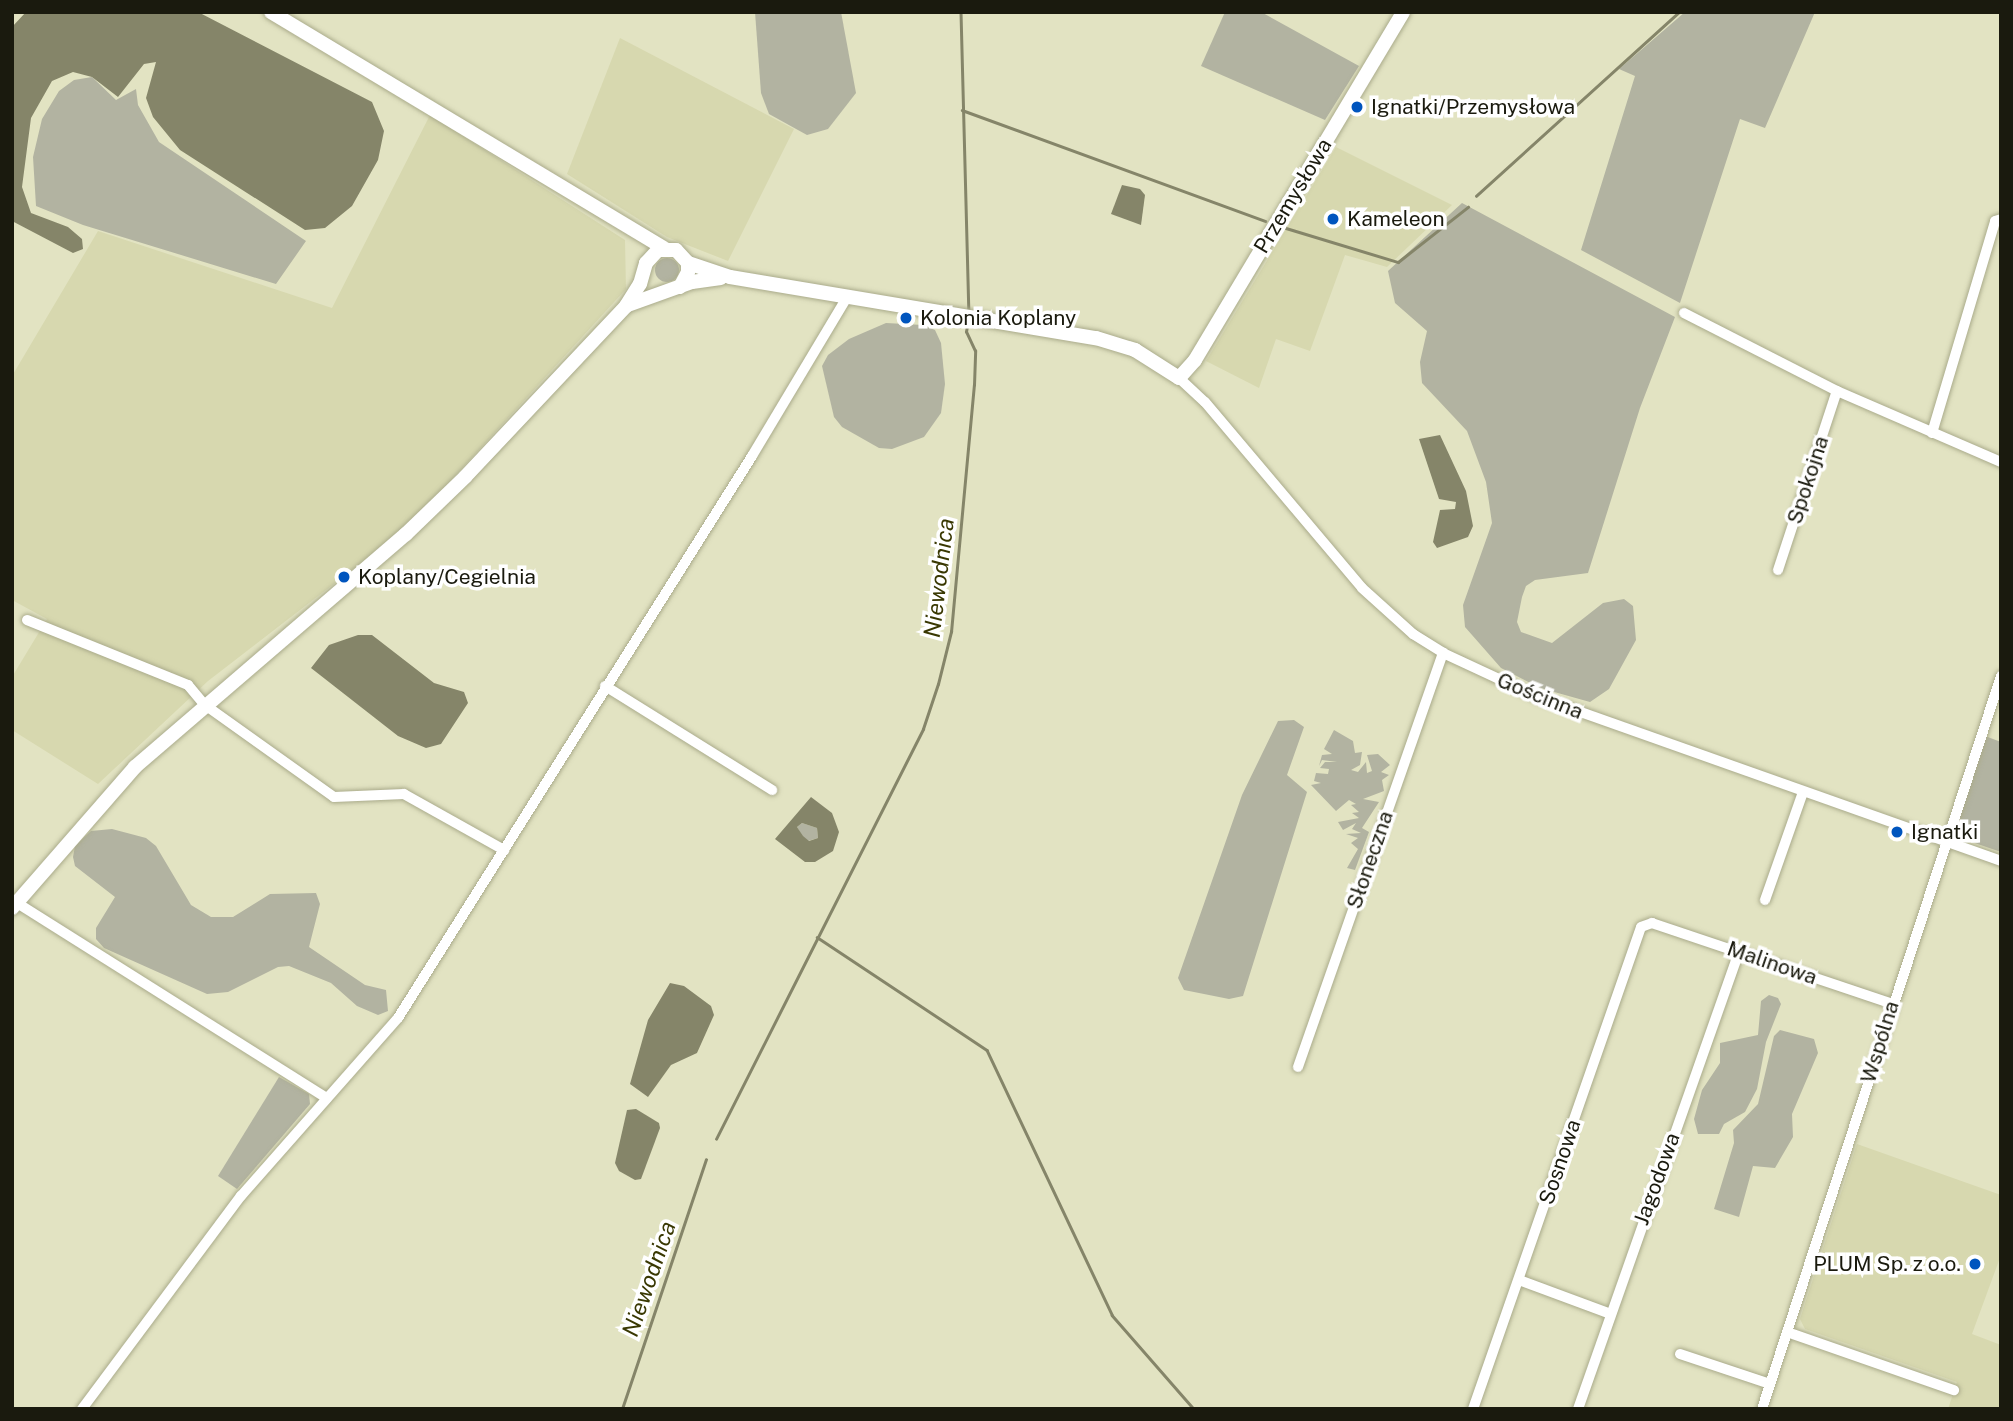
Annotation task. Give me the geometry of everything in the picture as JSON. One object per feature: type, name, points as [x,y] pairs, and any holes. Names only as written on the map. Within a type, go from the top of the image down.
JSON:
[{"type":"street","points":[[271,12],[664,248],[676,250],[688,263],[730,277],[1117,344],[1179,378]]},
{"type":"street","name":"Przemysłowa","points":[[1179,378],[1195,360],[1403,12]]},
{"type":"street","points":[[1931,433],[1995,221],[2001,219]]},
{"type":"street","points":[[625,223],[654,288],[662,291]]},
{"type":"street","points":[[327,1098],[15,905],[106,796],[205,705],[406,534],[626,306],[646,266],[664,248]]},
{"type":"street","points":[[680,287],[686,281],[688,263]]},
{"type":"street","points":[[626,306],[662,291],[730,277]]},
{"type":"street","points":[[82,1409],[196,1251],[398,1018],[752,456],[847,297]]},
{"type":"street","points":[[1684,313],[1837,391],[2001,462]]},
{"type":"street","name":"Gościnna","points":[[1179,378],[1205,401],[1362,587],[1413,634],[1443,653],[1538,696],[2001,861]]},
{"type":"street","name":"Spokojna","points":[[1778,569],[1837,391]]},
{"type":"street","points":[[27,620],[188,685],[205,705],[334,797],[404,794],[504,850]]},
{"type":"street","name":"Słoneczna","points":[[1298,1067],[1443,653]]},
{"type":"street","name":"Wspólna","points":[[1762,1409],[2001,676]]},
{"type":"street","points":[[605,686],[684,731],[772,790]]},
{"type":"street","points":[[1765,900],[1803,792]]},
{"type":"street","name":"Malinowa","points":[[1652,923],[1892,1004]]},
{"type":"street","name":"Sosnowa","points":[[1473,1409],[1642,927],[1652,923]]},
{"type":"street","name":"Jagodowa","points":[[1578,1409],[1608,1313],[1739,951]]},
{"type":"street","points":[[1518,1280],[1608,1313]]},
{"type":"street","points":[[1787,1332],[1954,1390]]},
{"type":"street","points":[[1680,1354],[1770,1384]]},
{"type":"shaded area","points":[[26,12],[198,12],[372,102],[384,131],[378,160],[352,206],[325,228],[305,230],[180,150],[153,117],[146,98],[156,62],[144,64],[118,97],[92,77],[73,72],[52,81],[31,118],[22,187],[31,213],[68,227],[82,239],[83,249],[73,253],[12,221],[12,27]]},
{"type":"shaded area","points":[[755,12],[841,12],[856,93],[828,129],[807,135],[769,114],[761,93]]},
{"type":"shaded area","points":[[1225,12],[1261,12],[1359,66],[1325,120],[1201,66]]},
{"type":"shaded area","points":[[1685,12],[1815,12],[1765,128],[1740,119],[1680,303],[1581,250],[1635,76],[1619,69]]},
{"type":"shaded area","points":[[620,38],[794,129],[728,261],[667,237],[567,174]]},
{"type":"shaded area","points":[[92,77],[116,100],[136,89],[138,105],[159,142],[306,241],[276,284],[83,225],[36,206],[33,157],[42,119],[59,91],[74,80]]},
{"type":"shaded area","points":[[430,115],[625,240],[626,289],[410,525],[208,681],[98,784],[12,730],[12,677],[47,619],[12,600],[12,376],[98,231],[332,308]]},
{"type":"shaded area","points":[[1336,147],[1452,205],[1387,267],[1345,255],[1310,351],[1276,339],[1259,388],[1206,361]]},
{"type":"shaded area","points":[[1122,185],[1140,189],[1145,195],[1141,225],[1111,214]]},
{"type":"shaded area","points":[[1462,203],[1675,317],[1640,408],[1588,573],[1535,580],[1526,586],[1522,597],[1517,622],[1521,632],[1552,643],[1603,603],[1624,599],[1633,606],[1636,640],[1609,689],[1590,702],[1540,688],[1501,668],[1465,627],[1463,605],[1492,523],[1486,482],[1467,431],[1422,383],[1420,362],[1427,331],[1395,303],[1388,271]]},
{"type":"shaded area","points":[[667,258],[676,261],[679,270],[676,279],[667,282],[658,279],[655,270],[658,261]]},
{"type":"shaded area","points":[[886,323],[923,325],[935,330],[941,343],[945,384],[941,413],[924,437],[892,449],[879,448],[842,427],[834,417],[822,366],[828,355],[849,339]]},
{"type":"shaded area","points":[[1440,435],[1466,491],[1473,526],[1468,537],[1437,548],[1433,542],[1440,510],[1455,509],[1456,502],[1439,499],[1419,439]]},
{"type":"shaded area","points":[[358,635],[372,635],[434,683],[464,692],[468,703],[441,744],[426,748],[398,736],[311,668],[329,645]]},
{"type":"shaded area","points":[[1294,720],[1304,727],[1287,775],[1307,792],[1243,996],[1229,999],[1184,990],[1178,978],[1242,795],[1278,721]]},
{"type":"shaded area","points":[[1334,730],[1353,741],[1355,753],[1362,752],[1360,765],[1351,770],[1358,772],[1366,762],[1367,773],[1372,771],[1367,755],[1378,754],[1390,765],[1381,772],[1389,775],[1382,780],[1384,791],[1363,799],[1379,802],[1362,828],[1369,832],[1355,870],[1347,868],[1358,849],[1351,843],[1358,838],[1346,834],[1361,833],[1352,829],[1356,823],[1343,830],[1338,822],[1359,818],[1352,813],[1359,812],[1351,805],[1356,804],[1349,800],[1336,811],[1311,785],[1321,783],[1314,781],[1316,773],[1328,774],[1329,769],[1320,768],[1325,762],[1337,762],[1322,760],[1319,766],[1322,755],[1332,754],[1324,749]]},
{"type":"shaded area","points":[[1985,736],[2001,742],[2001,852],[1951,835]]},
{"type":"shaded area","points":[[811,797],[832,813],[839,832],[833,851],[815,862],[805,862],[775,839]],"holes":[[[802,823],[817,828],[818,838],[809,841],[797,827]]]},
{"type":"shaded area","points":[[802,823],[817,828],[818,838],[808,841],[802,836],[797,827]]},
{"type":"shaded area","points":[[112,829],[146,838],[156,846],[191,905],[211,917],[233,917],[270,894],[316,893],[320,904],[309,947],[365,985],[386,990],[388,1011],[378,1015],[357,1006],[331,983],[289,966],[278,967],[228,992],[207,994],[104,948],[96,939],[96,928],[115,897],[75,866],[73,857],[75,846],[91,831]]},
{"type":"shaded area","points":[[670,983],[684,986],[711,1006],[714,1015],[697,1053],[671,1065],[648,1097],[630,1084],[648,1020]]},
{"type":"shaded area","points":[[1769,995],[1778,998],[1781,1004],[1766,1042],[1757,1089],[1745,1112],[1724,1124],[1719,1134],[1698,1134],[1694,1119],[1702,1090],[1720,1063],[1720,1043],[1758,1035],[1761,1001]]},
{"type":"shaded area","points":[[1780,1030],[1814,1039],[1818,1053],[1792,1114],[1793,1137],[1775,1168],[1753,1166],[1739,1217],[1714,1209],[1734,1143],[1733,1130],[1758,1104],[1774,1036]]},
{"type":"shaded area","points":[[279,1077],[309,1094],[310,1104],[237,1189],[218,1176]]},
{"type":"shaded area","points":[[636,1109],[659,1123],[660,1128],[641,1179],[635,1180],[619,1171],[615,1163],[627,1110]]},
{"type":"shaded area","points":[[1857,1144],[2001,1195],[2001,1255],[1972,1334],[2001,1345],[2001,1409],[1948,1409],[1957,1382],[1805,1329],[1800,1319]]},
{"type":"waterway","name":"Niewodnica","points":[[961,12],[969,310]]},
{"type":"waterway","points":[[1476,196],[1679,12]]},
{"type":"waterway","points":[[962,110],[1265,221]]},
{"type":"waterway","points":[[1286,228],[1398,262],[1468,207]]},
{"type":"waterway","name":"Niewodnica","points":[[716,1139],[923,729],[938,684],[951,632],[974,385],[975,351],[966,332],[968,320]]},
{"type":"waterway","points":[[817,937],[987,1050],[1112,1315],[1194,1409]]},
{"type":"waterway","name":"Niewodnica","points":[[622,1409],[706,1160]]},
{"type":"place","name":"Ignatki/Przemysłowa","points":[[1357,107]]},
{"type":"place","name":"Kameleon","points":[[1333,219]]},
{"type":"place","name":"Kolonia Koplany","points":[[906,318]]},
{"type":"place","name":"Koplany/Cegielnia","points":[[344,577]]},
{"type":"place","name":"Ignatki","points":[[1897,832]]},
{"type":"place","name":"PLUM Sp. z o.o.","points":[[1975,1264]]}]
